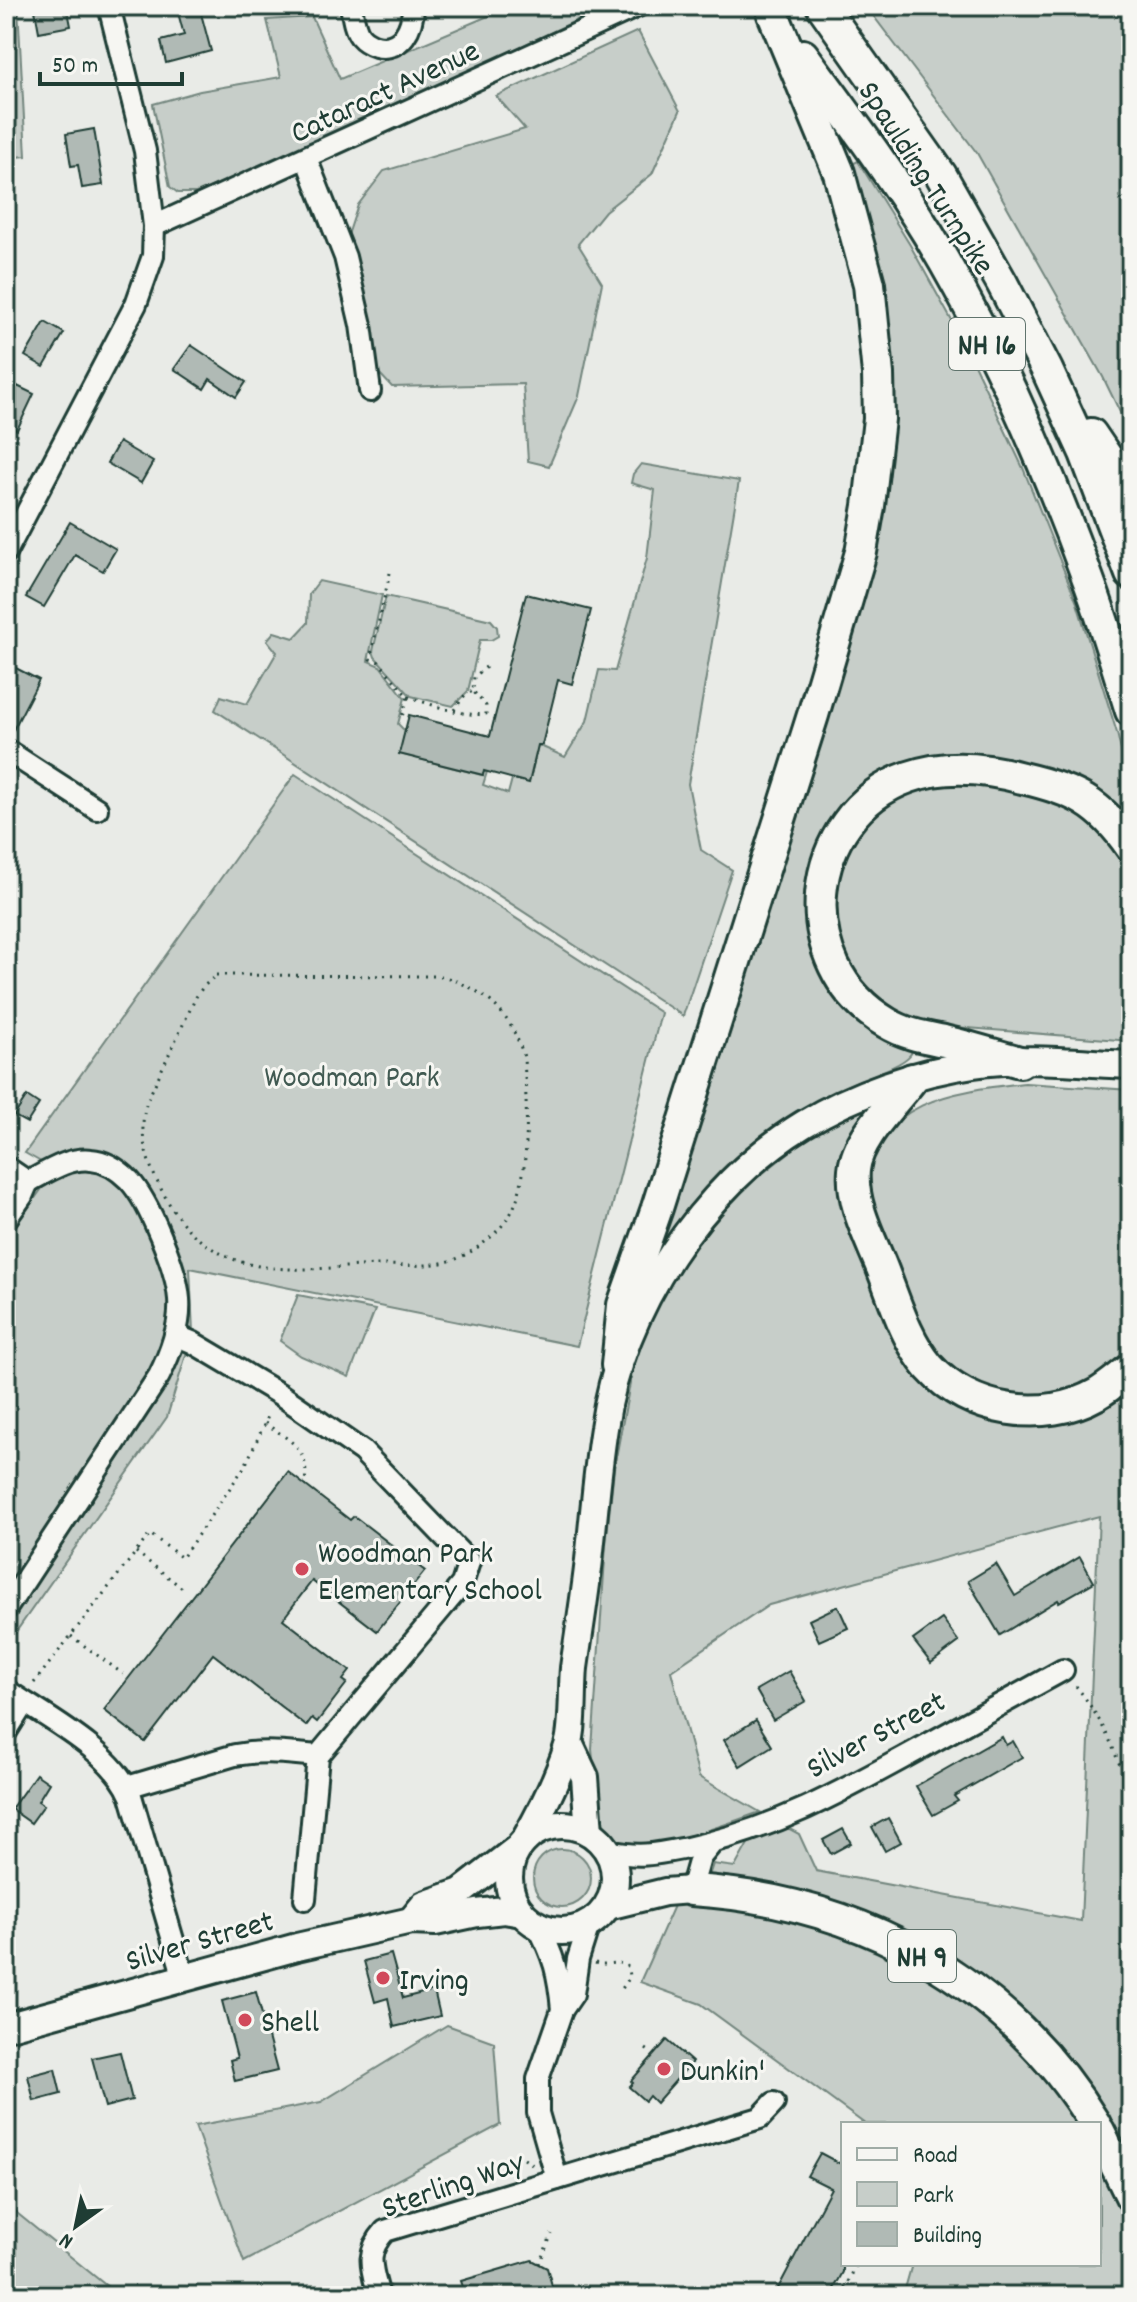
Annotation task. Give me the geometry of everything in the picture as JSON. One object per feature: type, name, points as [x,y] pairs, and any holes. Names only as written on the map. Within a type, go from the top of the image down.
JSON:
[{"type":"highway","name":"Spaulding Turnpike","points":[[822,6],[941,175],[1047,370],[1085,453],[1131,574]]},
{"type":"highway","name":"Spaulding Turnpike","points":[[770,10],[893,179],[967,303],[1053,487],[1090,582],[1131,711]]},
{"type":"highway","points":[[617,1365],[623,1305],[657,1208],[813,715],[861,552],[879,419],[869,284],[839,173],[770,10]]},
{"type":"highway","points":[[1047,370],[1131,493]]},
{"type":"highway","points":[[1020,1062],[903,1031],[886,1022],[856,998],[834,966],[822,930],[823,872],[837,838],[860,808],[890,786],[925,772],[963,768],[1016,776],[1073,793],[1101,811],[1131,847]]},
{"type":"highway","points":[[912,1079],[861,1144],[854,1169],[857,1200],[869,1235],[912,1339],[929,1366],[951,1387],[976,1401],[1036,1411],[1064,1407],[1096,1395],[1131,1369]]},
{"type":"highway","name":"NH 9","points":[[691,1890],[761,1897],[829,1914],[883,1936],[925,1958],[983,1997],[1012,2022],[1063,2079],[1094,2122]]},
{"type":"highway","points":[[1101,2135],[1131,2196]]},
{"type":"main road","name":"NH 9","points":[[691,1890],[665,1892],[563,1931],[550,1930],[530,1919],[513,1899],[509,1882],[511,1864],[543,1809],[569,1743],[574,1669],[602,1437],[617,1365],[637,1316],[663,1269],[720,1194],[756,1160],[802,1125],[862,1095],[975,1064],[1131,1065]]},
{"type":"main road","name":"NH 9","points":[[522,1844],[536,1831],[549,1826],[576,1826],[589,1832],[585,1777],[569,1743]]},
{"type":"main road","points":[[589,1832],[608,1851],[616,1873],[615,1884],[599,1915]]},
{"type":"main road","name":"Silver Street","points":[[411,1921],[424,1905],[461,1892],[522,1844]]},
{"type":"main road","name":"Silver Street","points":[[6,2027],[297,1947],[411,1921],[435,1922],[504,1910],[530,1919]]},
{"type":"street","points":[[6,552],[136,304],[153,256],[154,226],[145,151],[109,6]]},
{"type":"street","points":[[351,6],[358,34],[372,45],[383,47],[396,44],[405,36],[412,23],[413,6]]},
{"type":"street","name":"Cataract Avenue","points":[[154,226],[638,6]]},
{"type":"street","points":[[306,158],[345,257],[361,325],[370,391]]},
{"type":"street","points":[[6,750],[97,809]]},
{"type":"street","points":[[6,1219],[28,1182],[74,1161],[89,1159],[104,1163],[129,1180],[139,1193],[173,1268],[179,1299],[175,1335],[159,1376],[6,1609]]},
{"type":"street","points":[[6,1167],[28,1182]]},
{"type":"street","points":[[175,1335],[281,1395],[362,1451],[469,1562],[462,1584],[318,1756],[305,1899]]},
{"type":"street","name":"Silver Street","points":[[608,1851],[646,1856],[713,1842],[761,1827],[822,1802],[1063,1670]]},
{"type":"street","points":[[6,1690],[99,1753],[120,1774],[127,1787],[184,1978]]},
{"type":"street","points":[[6,1732],[24,1703]]},
{"type":"street","points":[[127,1787],[253,1752],[318,1756]]},
{"type":"street","points":[[691,1890],[700,1858],[713,1842]]},
{"type":"street","name":"Sterling Way","points":[[557,2179],[538,2113],[536,2096],[541,2064],[562,2010],[573,1994],[578,1959],[599,1915]]},
{"type":"street","name":"Sterling Way","points":[[530,1919],[552,1952],[559,1978],[562,2010]]},
{"type":"street","name":"Sterling Way","points":[[379,2296],[371,2265],[372,2252],[385,2231],[760,2118],[774,2103]]},
{"type":"path","points":[[390,573],[370,659],[379,662],[408,697],[454,710],[486,714],[486,706],[473,691],[474,677],[486,667]]},
{"type":"path","points":[[454,710],[465,695],[473,691]]},
{"type":"path","points":[[401,720],[408,697]]},
{"type":"path","points":[[216,975],[442,976],[486,997],[518,1040],[524,1057],[524,1168],[517,1202],[504,1223],[478,1247],[454,1260],[425,1264],[282,1268],[233,1259],[190,1232],[170,1206],[150,1167],[145,1148],[143,1114],[203,987],[216,975]]},
{"type":"path","points":[[34,1683],[150,1534],[182,1558],[245,1466],[273,1404]]},
{"type":"path","points":[[265,1423],[305,1458],[305,1482]]},
{"type":"path","points":[[136,1552],[186,1591]]},
{"type":"path","points":[[71,1636],[123,1674]]},
{"type":"path","points":[[1063,1670],[1086,1699],[1111,1743],[1123,1773],[1131,1781]]},
{"type":"path","points":[[592,1961],[627,1965],[630,1977],[619,1993]]},
{"type":"path","points":[[524,2159],[533,2165]]},
{"type":"path","points":[[539,2264],[552,2234]]},
{"type":"path","points":[[841,2296],[856,2266]]},
{"type":"path","points":[[230,2296],[241,2293],[259,2296]]},
{"type":"green space","points":[[6,6],[18,6],[26,156],[6,158]]},
{"type":"green space","points":[[501,6],[607,6],[295,153],[196,193],[178,193],[170,187],[153,104],[200,91],[281,77],[267,20],[312,17],[340,79],[500,11]]},
{"type":"green space","points":[[866,6],[1131,6],[1131,99],[1126,127],[1131,155],[1131,435],[1103,377],[977,153]]},
{"type":"green space","points":[[638,31],[680,111],[652,174],[605,211],[578,244],[602,283],[579,396],[549,466],[528,461],[523,384],[392,387],[378,372],[348,235],[358,205],[384,171],[525,129],[496,96]]},
{"type":"green space","points":[[858,161],[910,245],[963,341],[1023,468],[1077,603],[1117,733],[1131,794],[1131,833],[1075,785],[879,780],[812,932],[915,1044],[912,1051],[898,1064],[814,1103],[762,1135],[719,1173],[679,1219],[660,1247],[650,1248],[881,495],[846,167]]},
{"type":"green space","points":[[641,464],[739,481],[688,784],[701,850],[732,870],[683,1016],[215,710],[221,696],[247,704],[277,652],[267,640],[274,632],[294,638],[308,623],[309,594],[319,581],[382,595],[368,661],[380,666],[405,698],[398,724],[405,731],[400,754],[482,775],[484,771],[487,772],[483,785],[508,794],[512,779],[529,782],[538,745],[565,757],[587,721],[599,670],[615,671],[647,558],[655,490],[631,483],[633,474]]},
{"type":"green space","points":[[386,596],[491,620],[497,627],[498,636],[480,640],[468,691],[453,706],[411,696],[375,657],[373,651]]},
{"type":"green space","name":"Woodman Park","points":[[295,774],[661,1013],[577,1346],[190,1268],[193,1332],[167,1417],[6,1646],[6,1239],[55,1170],[25,1153]]},
{"type":"green space","points":[[955,778],[1063,798],[1120,848],[1131,872],[1131,1041],[905,1023],[865,996],[830,922],[840,854],[872,814],[902,794]]},
{"type":"green space","points":[[1025,1083],[1131,1090],[1131,1356],[1075,1395],[1017,1401],[951,1372],[918,1331],[866,1185],[873,1156],[885,1134],[903,1117],[947,1096]]},
{"type":"green space","points":[[872,1104],[844,1200],[970,1411],[1131,1387],[1131,2172],[1101,2134],[1101,2122],[1091,2122],[982,1985],[708,1879],[713,1864],[735,1867],[750,1840],[786,1827],[799,1834],[816,1871],[1081,1921],[1099,1516],[769,1605],[671,1671],[699,1777],[760,1812],[663,1842],[633,1843],[632,1850],[605,1835],[598,1813],[592,1749],[606,1544],[614,1468],[632,1373],[650,1318],[699,1234],[753,1181],[811,1135]]},
{"type":"green space","points":[[298,1295],[375,1310],[349,1377],[301,1356],[280,1341]]},
{"type":"green space","points":[[562,1849],[573,1851],[582,1858],[589,1867],[589,1889],[582,1898],[573,1905],[562,1907],[551,1905],[542,1898],[535,1889],[533,1878],[535,1867],[542,1858],[551,1851]]},
{"type":"green space","points":[[676,1901],[786,1917],[868,1944],[966,1999],[1032,2059],[1081,2122],[862,2122],[701,2004],[640,1982]]},
{"type":"green space","points":[[447,2025],[494,2042],[500,2125],[244,2262],[195,2126],[321,2102]]},
{"type":"green space","points":[[1101,2154],[1131,2221],[1131,2296],[903,2296],[911,2266],[1101,2266]]},
{"type":"green space","points":[[7,2205],[119,2296],[6,2296]]},
{"type":"building","points":[[67,6],[71,26],[39,32],[35,10]]},
{"type":"building","points":[[199,6],[211,51],[166,63],[161,41],[184,35],[177,9]]},
{"type":"building","points":[[94,129],[103,185],[82,188],[78,165],[71,166],[66,134]]},
{"type":"building","points":[[45,322],[64,333],[44,367],[25,356]]},
{"type":"building","points":[[191,345],[246,382],[236,397],[210,379],[204,389],[174,369]]},
{"type":"building","points":[[13,384],[34,394],[17,430],[6,425],[6,398]]},
{"type":"building","points":[[119,442],[153,462],[141,483],[107,463]]},
{"type":"building","points":[[70,522],[116,549],[103,571],[75,555],[44,607],[26,597]]},
{"type":"building","points":[[526,594],[591,610],[572,684],[558,680],[529,783],[399,754],[409,715],[490,736]]},
{"type":"building","points":[[6,663],[39,680],[9,738],[6,737]]},
{"type":"building","points":[[27,1096],[39,1104],[27,1123],[14,1116]]},
{"type":"building","points":[[288,1472],[350,1520],[354,1516],[425,1571],[377,1631],[312,1581],[283,1619],[350,1671],[343,1680],[347,1683],[317,1722],[312,1718],[306,1726],[213,1654],[145,1742],[104,1710]]},
{"type":"building","points":[[1080,1557],[1094,1582],[1000,1635],[968,1581],[996,1564],[1015,1596]]},
{"type":"building","points":[[838,1606],[848,1628],[819,1641],[809,1620]]},
{"type":"building","points":[[942,1619],[959,1642],[931,1663],[913,1640]]},
{"type":"building","points":[[789,1671],[806,1701],[773,1720],[756,1690]]},
{"type":"building","points":[[756,1720],[772,1746],[740,1766],[724,1740]]},
{"type":"building","points":[[1002,1737],[1006,1745],[1013,1741],[1022,1757],[954,1796],[958,1801],[933,1815],[916,1786]]},
{"type":"building","points":[[36,1774],[49,1783],[38,1801],[44,1805],[31,1823],[11,1809]]},
{"type":"building","points":[[888,1818],[901,1842],[885,1851],[872,1827]]},
{"type":"building","points":[[843,1829],[851,1843],[831,1854],[823,1840]]},
{"type":"building","points":[[391,1954],[403,1998],[434,1990],[440,2016],[394,2027],[388,1998],[375,2002],[364,1961]]},
{"type":"building","points":[[256,1992],[277,2071],[235,2081],[230,2060],[237,2058],[222,2001]]},
{"type":"building","name":"Dunkin'","points":[[667,2040],[692,2062],[656,2103],[649,2096],[645,2101],[629,2087],[633,2083],[631,2081]]},
{"type":"building","points":[[120,2052],[132,2100],[105,2107],[92,2058]]},
{"type":"building","points":[[55,2069],[61,2094],[34,2101],[28,2076]]},
{"type":"building","points":[[820,2153],[841,2164],[843,2272],[830,2296],[774,2296],[831,2188],[807,2176]]},
{"type":"building","points":[[532,2260],[547,2268],[555,2296],[466,2296],[461,2281]]},
{"type":"place","name":"Woodman Park Elementary School","points":[[302,1569]]},
{"type":"place","name":"Irving","points":[[383,1978]]},
{"type":"place","name":"Shell","points":[[245,2020]]},
{"type":"place","name":"Dunkin'","points":[[664,2069]]}]
